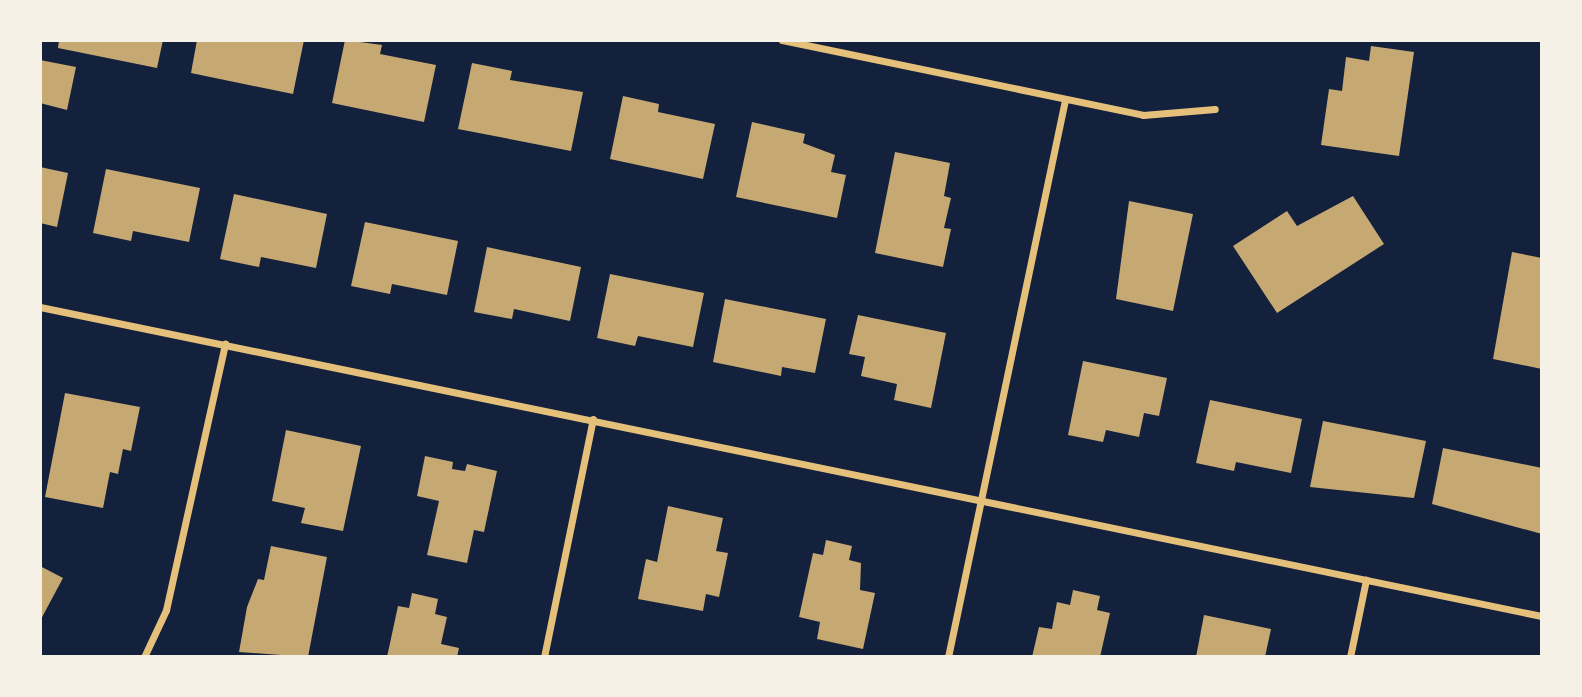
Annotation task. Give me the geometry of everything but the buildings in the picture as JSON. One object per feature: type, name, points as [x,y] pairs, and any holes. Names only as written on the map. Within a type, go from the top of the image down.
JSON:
[{"type":"street","points":[[782,40],[1143,115],[1215,109]]},
{"type":"street","points":[[948,657],[1065,100]]},
{"type":"street","points":[[40,307],[1542,616]]},
{"type":"street","points":[[144,657],[166,610],[225,343]]},
{"type":"street","points":[[544,657],[593,419]]},
{"type":"street","points":[[1350,657],[1366,580]]}]
